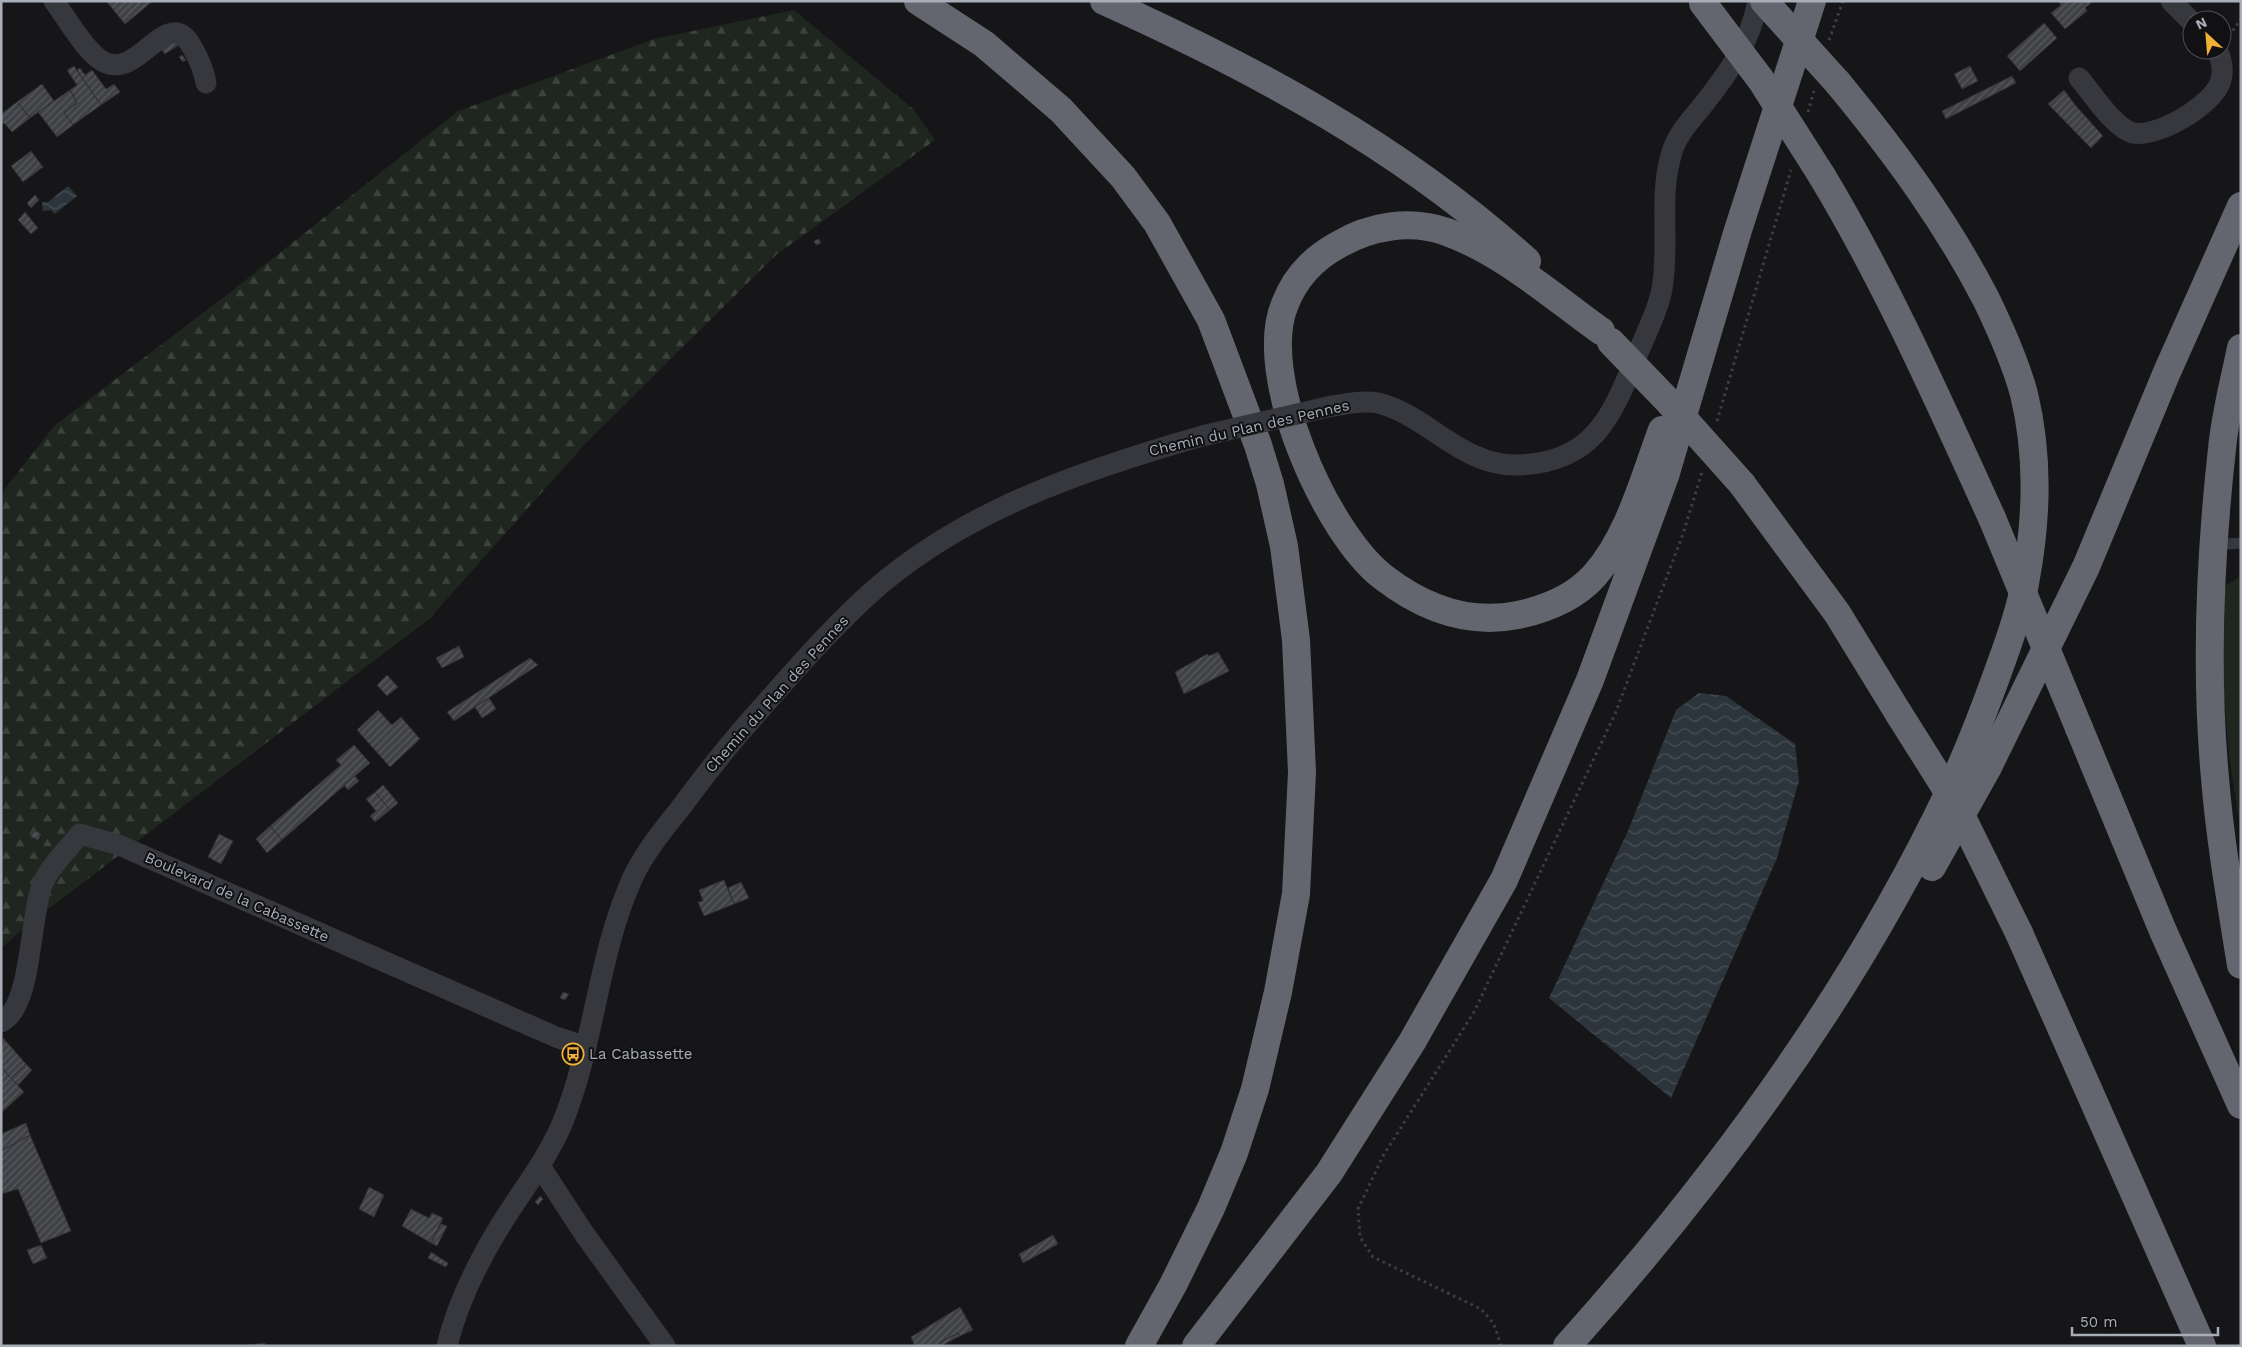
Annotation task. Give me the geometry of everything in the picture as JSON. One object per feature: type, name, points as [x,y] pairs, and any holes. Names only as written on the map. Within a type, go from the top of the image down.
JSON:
[{"type":"highway","points":[[918,1],[984,44],[1061,110],[1123,176],[1158,223],[1211,320],[1258,445],[1270,484],[1284,546],[1296,640],[1302,772],[1296,894],[1278,992],[1255,1089],[1234,1152],[1212,1208],[1174,1285],[1139,1346]]},
{"type":"highway","points":[[1104,1],[1190,40],[1304,100],[1401,160],[1482,220],[1606,337],[1667,400],[1742,484],[1837,613],[1955,803],[2019,933],[2202,1346]]},
{"type":"highway","points":[[1567,1346],[1676,1220],[1735,1142],[1852,970],[1934,824],[1974,739],[2012,633],[2025,585],[2034,512],[2034,468],[2024,394],[2004,336],[1966,261],[1933,207],[1888,144],[1838,83],[1764,1]]},
{"type":"highway","points":[[1196,1346],[1329,1172],[1412,1042],[1504,880],[1590,680],[1666,476],[1738,230],[1812,1]]},
{"type":"highway","points":[[1702,2],[1761,80],[1822,176],[1852,226],[1899,315],[1992,518],[2163,931],[2241,1105]]},
{"type":"highway","points":[[1587,1346],[1659,1263],[1762,1135],[1869,972],[1925,880],[1987,769],[2086,567],[2167,372],[2241,206]]},
{"type":"highway","points":[[1606,337],[1498,258],[1475,244],[1444,231],[1406,225],[1375,228],[1350,237],[1320,254],[1299,278],[1284,305],[1278,336],[1280,374],[1296,438],[1334,516],[1357,551],[1382,576],[1422,602],[1455,615],[1478,619],[1505,618],[1558,603],[1593,577],[1606,560],[1626,522],[1738,230]]},
{"type":"highway","points":[[2241,348],[2222,447],[2214,545],[2210,653],[2215,777],[2225,863],[2241,965]]},
{"type":"street","points":[[54,1],[94,54],[104,63],[122,65],[132,61],[160,37],[171,33],[180,33],[188,39],[202,63],[206,83]]},
{"type":"street","name":"Chemin du Plan des Pennes","points":[[447,1346],[469,1284],[500,1226],[540,1166],[561,1126],[576,1085],[586,1047],[610,937],[634,875],[648,850],[723,751],[819,643],[867,596],[904,566],[967,526],[1029,496],[1089,472],[1202,436],[1332,406],[1359,402],[1379,404],[1399,412],[1449,442],[1487,461],[1521,464],[1562,457],[1580,447],[1600,431],[1617,403],[1662,290],[1666,185],[1672,151],[1693,118],[1734,65],[1746,44],[1758,1]]},
{"type":"street","points":[[2171,1],[2182,12]]},
{"type":"street","points":[[2080,78],[2121,127],[2134,133],[2143,132],[2168,126],[2196,109],[2219,85],[2222,74],[2222,60]]},
{"type":"street","name":"Boulevard de la Cabassette","points":[[1,1022],[8,1019],[23,990],[34,908],[43,881],[80,834],[119,845],[556,1037],[586,1047]]},
{"type":"street","points":[[540,1166],[583,1232],[666,1346]]},
{"type":"lane","points":[[2214,545],[2241,543]]},
{"type":"path","points":[[2232,34],[2241,19]]},
{"type":"green space","points":[[794,10],[913,109],[935,140],[776,255],[585,444],[429,619],[34,920],[1,948],[1,494],[54,426],[228,294],[458,111],[654,39]]},
{"type":"green space","points":[[2241,576],[2241,833],[2229,756],[2221,657],[2222,588]]},
{"type":"water","points":[[68,186],[77,196],[55,214],[51,210],[43,211],[42,202],[48,202]]},
{"type":"water","points":[[1699,693],[1726,696],[1795,744],[1799,781],[1777,858],[1671,1098],[1549,998],[1628,831],[1676,710]]},
{"type":"building","points":[[106,1],[153,1],[125,24]]},
{"type":"building","points":[[2058,1],[2093,1],[2085,8],[2087,11],[2065,29],[2051,13],[2061,5]]},
{"type":"building","points":[[2044,23],[2057,38],[2020,71],[2007,56]]},
{"type":"building","points":[[176,38],[180,44],[165,54],[159,46]]},
{"type":"building","points":[[182,55],[186,60],[183,62],[179,57]]},
{"type":"building","points":[[74,66],[101,105],[73,125],[64,113],[77,103],[70,90],[77,85],[67,70]]},
{"type":"building","points":[[1970,66],[1978,81],[1962,89],[1954,74]]},
{"type":"building","points":[[80,68],[85,75],[92,70],[106,89],[114,84],[120,92],[101,105],[77,70]]},
{"type":"building","points":[[2012,76],[2016,83],[1946,119],[1942,111]]},
{"type":"building","points":[[42,84],[54,101],[30,118],[17,102]]},
{"type":"building","points":[[70,90],[77,103],[64,113],[73,125],[57,137],[38,112]]},
{"type":"building","points":[[2064,90],[2103,136],[2091,148],[2048,104]]},
{"type":"building","points":[[17,102],[30,118],[12,132],[4,123],[1,125],[1,114]]},
{"type":"building","points":[[31,151],[43,167],[23,182],[11,166]]},
{"type":"building","points":[[35,195],[39,200],[31,208],[27,203]]},
{"type":"building","points":[[25,212],[38,228],[31,234],[18,220]]},
{"type":"building","points":[[819,239],[821,243],[816,245],[814,241]]},
{"type":"building","points":[[459,646],[464,657],[442,668],[436,658]]},
{"type":"building","points":[[1218,652],[1229,671],[1184,694],[1175,672],[1207,654],[1209,656]]},
{"type":"building","points":[[530,658],[538,665],[454,721],[447,712]]},
{"type":"building","points":[[387,675],[398,687],[387,696],[377,685]]},
{"type":"building","points":[[489,698],[496,709],[482,718],[475,707]]},
{"type":"building","points":[[378,710],[392,725],[401,717],[420,739],[390,767],[357,730]]},
{"type":"building","points":[[354,745],[370,763],[282,840],[270,826],[341,765],[336,760]]},
{"type":"building","points":[[355,776],[359,781],[348,790],[344,785]]},
{"type":"building","points":[[383,785],[398,803],[390,810],[375,792]]},
{"type":"building","points":[[375,792],[390,810],[375,822],[370,816],[376,811],[366,799]]},
{"type":"building","points":[[270,826],[282,840],[267,853],[256,839]]},
{"type":"building","points":[[34,830],[41,834],[38,840],[30,836]]},
{"type":"building","points":[[219,834],[233,841],[221,864],[208,857]]},
{"type":"building","points":[[724,880],[734,904],[704,916],[698,902],[703,901],[699,890]]},
{"type":"building","points":[[741,882],[749,898],[734,904],[728,888]]},
{"type":"building","points":[[563,992],[569,994],[565,1000],[560,998]]},
{"type":"building","points":[[3,1038],[26,1064],[11,1078],[1,1067]]},
{"type":"building","points":[[26,1064],[32,1070],[18,1085],[11,1078]]},
{"type":"building","points":[[1,1067],[24,1092],[1,1113]]},
{"type":"building","points":[[26,1123],[30,1135],[1,1151],[1,1134]]},
{"type":"building","points":[[30,1135],[71,1231],[41,1243],[18,1189],[1,1194],[1,1151]]},
{"type":"building","points":[[369,1187],[384,1195],[374,1217],[359,1209]]},
{"type":"building","points":[[540,1196],[543,1199],[538,1205],[535,1202]]},
{"type":"building","points":[[411,1209],[429,1218],[432,1213],[443,1218],[431,1243],[402,1226]]},
{"type":"building","points":[[441,1224],[447,1226],[437,1246],[431,1243]]},
{"type":"building","points":[[1053,1235],[1058,1244],[1023,1263],[1019,1254]]},
{"type":"building","points":[[41,1245],[47,1258],[33,1264],[27,1250]]},
{"type":"building","points":[[431,1252],[448,1263],[446,1267],[428,1258]]},
{"type":"building","points":[[960,1307],[973,1330],[960,1336],[958,1333],[939,1343],[941,1346],[915,1346],[911,1337]]},
{"type":"building","points":[[958,1333],[960,1336],[941,1346],[939,1343]]},
{"type":"building","points":[[265,1343],[265,1346],[249,1346],[249,1345]]},
{"type":"place","name":"La Cabassette","points":[[573,1054]]}]
